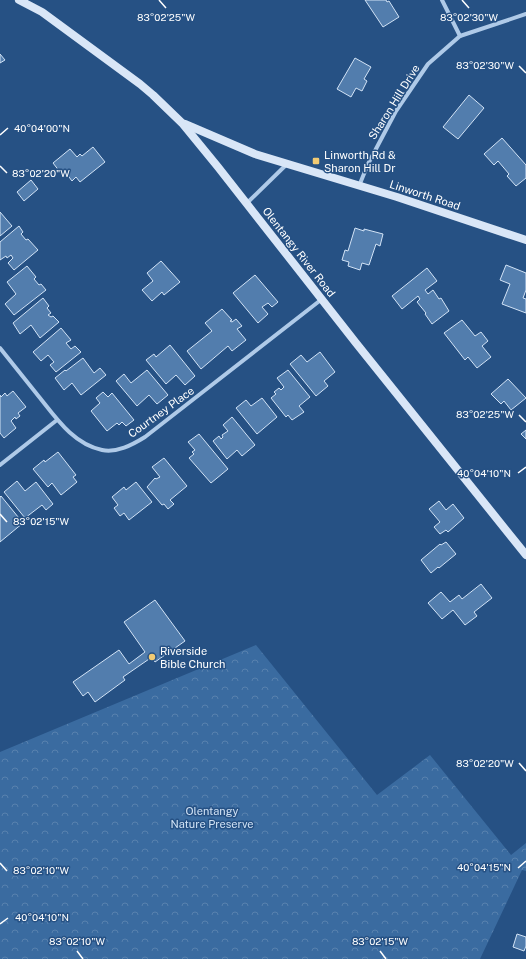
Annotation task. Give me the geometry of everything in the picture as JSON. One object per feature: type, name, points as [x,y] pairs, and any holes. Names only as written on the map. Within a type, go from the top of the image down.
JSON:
[{"type":"main road","name":"Olentangy River Road","points":[[19,0],[42,12],[140,84],[182,123],[526,555]]},
{"type":"main road","name":"Linworth Road","points":[[182,123],[255,154],[397,197],[526,240]]},
{"type":"street","points":[[442,0],[460,36]]},
{"type":"street","name":"Sharon Hill Drive","points":[[359,186],[368,164],[396,112],[428,64],[460,36],[526,14]]},
{"type":"street","points":[[247,203],[287,164]]},
{"type":"street","name":"Courtney Place","points":[[0,348],[57,420],[81,441],[102,450],[111,450],[134,445],[322,299]]},
{"type":"street","points":[[0,465],[57,420]]},
{"type":"green space","name":"Olentangy Nature Preserve","points":[[256,645],[377,795],[430,755],[511,855],[526,843],[526,871],[522,870],[480,959],[0,959],[0,752]]},
{"type":"building","points":[[365,0],[389,1],[399,17],[383,27]]},
{"type":"building","points":[[0,54],[5,60],[0,63]]},
{"type":"building","points":[[355,58],[371,67],[364,79],[367,81],[362,91],[356,88],[351,97],[337,89]]},
{"type":"building","points":[[469,95],[484,108],[458,139],[443,127]]},
{"type":"building","points":[[502,138],[526,165],[526,178],[516,186],[507,176],[509,174],[498,161],[494,165],[484,154]]},
{"type":"building","points":[[93,147],[105,162],[80,182],[76,177],[72,181],[66,173],[63,176],[53,163],[70,149],[77,157],[80,154],[82,156]]},
{"type":"building","points":[[31,180],[38,189],[24,201],[17,192]]},
{"type":"building","points":[[0,212],[12,226],[0,236]]},
{"type":"building","points":[[19,226],[23,232],[21,234],[38,250],[14,270],[8,263],[13,258],[11,255],[0,260],[0,242]]},
{"type":"building","points":[[355,228],[383,234],[380,246],[376,244],[369,265],[362,263],[360,270],[348,266],[349,262],[342,260],[345,250],[348,251]]},
{"type":"building","points":[[161,261],[180,282],[164,295],[162,292],[152,301],[142,290],[153,281],[147,273]]},
{"type":"building","points":[[506,265],[526,273],[526,290],[523,298],[526,299],[526,313],[502,304],[510,284],[500,280]]},
{"type":"building","points":[[27,266],[36,277],[34,279],[46,290],[14,315],[5,304],[16,294],[7,282]]},
{"type":"building","points":[[427,268],[437,281],[425,290],[428,294],[433,290],[439,299],[441,298],[449,311],[432,324],[425,314],[426,313],[417,302],[420,299],[418,296],[402,309],[392,296]]},
{"type":"building","points":[[255,275],[278,302],[272,307],[268,303],[262,307],[268,314],[258,323],[233,293]]},
{"type":"building","points":[[43,298],[49,306],[47,308],[51,313],[48,315],[51,317],[53,316],[59,322],[40,338],[31,325],[20,334],[13,323]]},
{"type":"building","points":[[222,309],[232,320],[230,321],[232,322],[236,319],[242,326],[237,329],[246,340],[232,351],[228,346],[201,369],[187,351],[212,331],[205,323]]},
{"type":"building","points":[[462,320],[475,336],[481,332],[488,341],[482,346],[491,357],[477,368],[468,357],[465,360],[444,333]]},
{"type":"building","points":[[61,328],[71,340],[66,343],[71,349],[75,346],[81,352],[56,372],[50,365],[54,362],[48,355],[41,361],[33,352]]},
{"type":"building","points":[[170,345],[195,376],[185,385],[176,375],[166,384],[146,360],[154,354],[156,357]]},
{"type":"building","points":[[320,352],[335,372],[324,381],[328,386],[316,396],[290,364],[301,355],[307,362]]},
{"type":"building","points":[[83,358],[94,373],[100,368],[106,375],[81,395],[72,383],[64,390],[55,378]]},
{"type":"building","points":[[147,370],[168,395],[157,404],[149,395],[137,406],[116,381],[124,374],[131,383]]},
{"type":"building","points":[[288,370],[310,397],[299,406],[304,412],[292,420],[288,415],[286,417],[271,398],[276,394],[274,392],[279,388],[281,390],[284,387],[277,378]]},
{"type":"building","points":[[508,379],[526,398],[511,410],[504,401],[501,404],[491,394]]},
{"type":"building","points":[[13,391],[26,407],[18,413],[20,416],[16,419],[15,417],[11,421],[16,428],[4,438],[0,433],[0,395],[1,397],[5,393],[7,396]]},
{"type":"building","points":[[103,392],[108,397],[112,393],[134,420],[126,426],[122,422],[119,425],[117,423],[107,431],[91,411],[100,403],[96,398]]},
{"type":"building","points":[[262,398],[277,417],[257,434],[236,408],[246,400],[251,406]]},
{"type":"building","points":[[232,417],[255,445],[242,456],[237,450],[227,459],[213,441],[219,436],[221,439],[223,437],[222,435],[228,431],[223,425]]},
{"type":"building","points":[[526,430],[526,439],[521,434]]},
{"type":"building","points":[[199,434],[228,469],[211,483],[189,458],[194,454],[192,452],[195,450],[188,442]]},
{"type":"building","points":[[58,452],[76,475],[73,477],[77,482],[61,495],[52,483],[48,487],[33,469],[44,460],[45,462]]},
{"type":"building","points":[[164,458],[187,486],[170,500],[174,504],[168,509],[164,504],[162,505],[147,487],[155,478],[160,477],[152,467]]},
{"type":"building","points":[[17,481],[25,491],[36,482],[53,504],[46,510],[42,505],[25,518],[4,492]]},
{"type":"building","points":[[136,482],[152,502],[129,520],[124,513],[120,516],[114,508],[118,505],[112,497],[124,487],[126,490]]},
{"type":"building","points":[[1,496],[23,523],[0,542],[0,497]]},
{"type":"building","points":[[439,501],[446,510],[453,504],[464,518],[448,532],[446,530],[440,534],[434,527],[440,522],[429,509]]},
{"type":"building","points":[[446,542],[456,554],[431,573],[421,560],[440,544],[441,545]]},
{"type":"building","points":[[481,584],[492,598],[474,612],[477,616],[465,625],[453,610],[442,619],[428,603],[441,592],[450,602],[459,595],[462,599]]},
{"type":"building","name":"Riverside Bible Church","points":[[155,600],[185,641],[155,662],[152,657],[123,677],[125,680],[95,702],[88,692],[83,696],[73,682],[119,650],[129,664],[145,652],[124,622]]},
{"type":"building","points":[[517,934],[526,937],[526,946],[524,951],[513,947]]},
{"type":"place","name":"Linworth Rd & Sharon Hill Dr","points":[[316,161]]},
{"type":"place","name":"Riverside Bible Church","points":[[152,657]]}]
